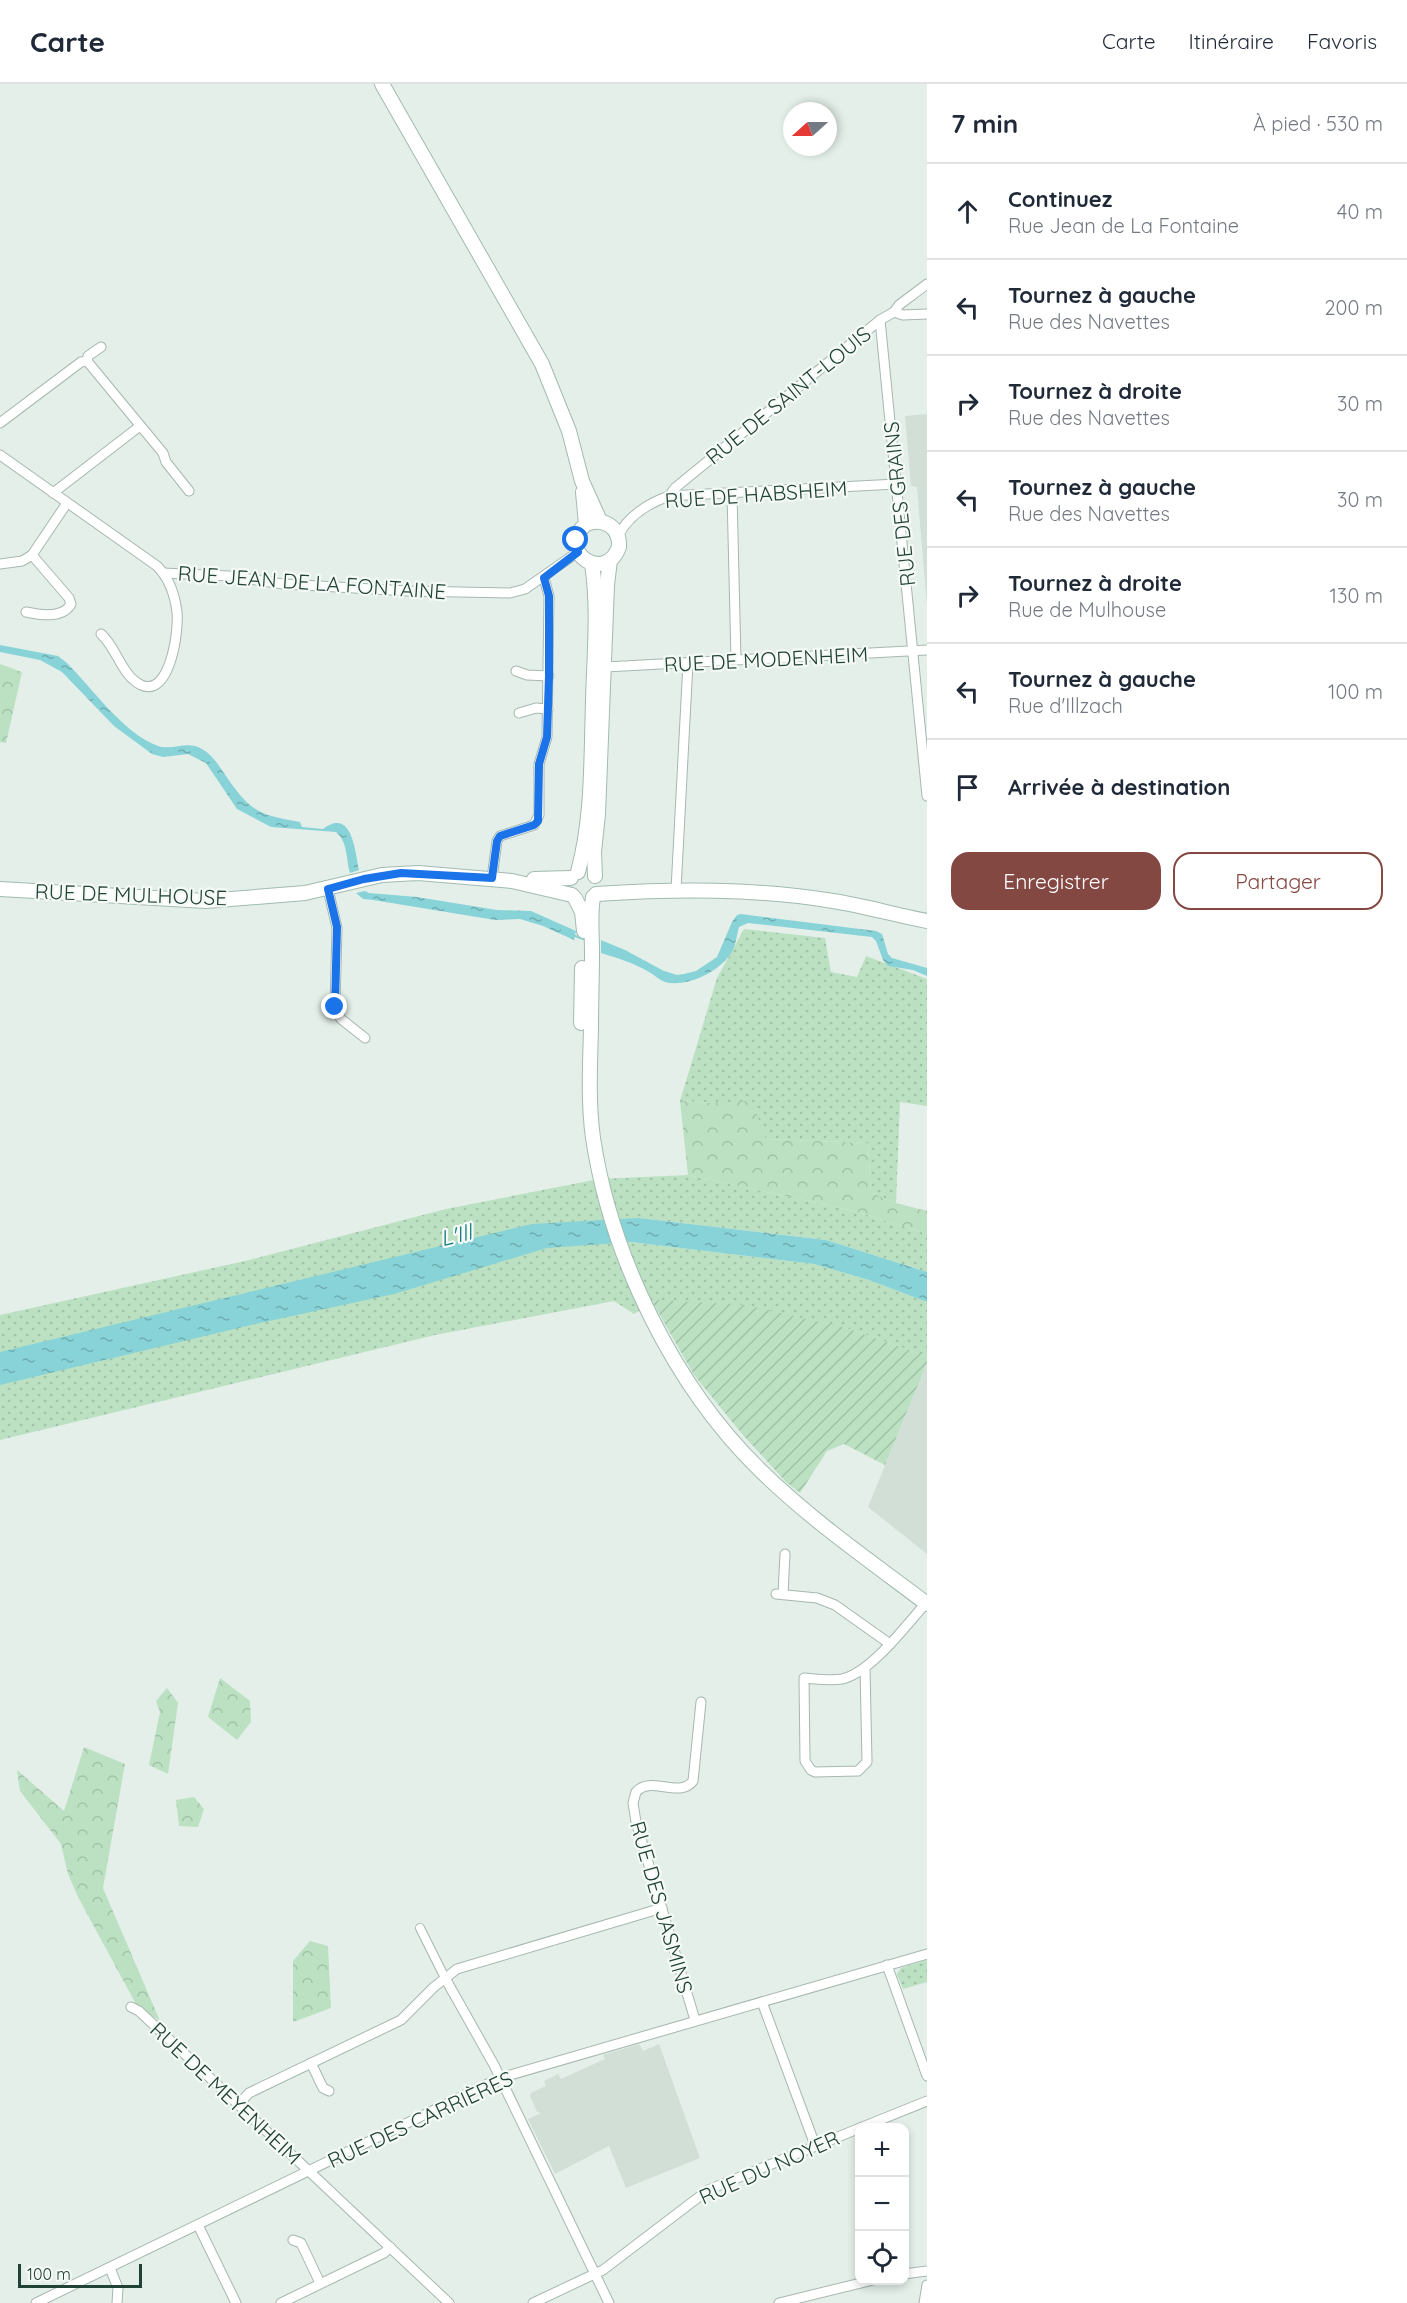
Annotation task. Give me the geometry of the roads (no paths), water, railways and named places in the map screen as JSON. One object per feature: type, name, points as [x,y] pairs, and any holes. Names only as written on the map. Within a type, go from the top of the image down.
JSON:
[{"type":"main road","points":[[382,84],[542,364],[568,431],[582,481],[586,524]]},
{"type":"main road","points":[[582,481],[614,527],[619,547],[610,560],[584,850],[568,887],[582,912],[588,931]]},
{"type":"main road","points":[[610,560],[602,564],[592,564],[578,552],[576,540],[581,528],[586,524],[614,527]]},
{"type":"main road","points":[[592,564],[596,585],[599,667],[595,887],[588,931],[590,1102],[593,1137],[621,1245],[658,1330],[705,1404],[747,1455],[791,1499],[926,1603]]},
{"type":"main road","points":[[574,875],[587,871],[595,887],[618,894],[647,890],[772,893],[868,907],[927,921]]},
{"type":"main road","name":"RUE DE MULHOUSE","points":[[0,889],[206,901],[288,895],[328,889],[364,879],[411,873],[512,880],[574,897]]},
{"type":"main road","name":"RUE DE MULHOUSE","points":[[512,880],[574,875]]},
{"type":"main road","points":[[574,897],[584,901],[595,887]]},
{"type":"street","name":"RUE DE SAINT-LOUIS","points":[[669,496],[675,488],[927,284]]},
{"type":"street","points":[[894,312],[903,315],[927,314]]},
{"type":"street","name":"RUE DES GRAINS","points":[[880,320],[927,794]]},
{"type":"street","points":[[87,361],[88,356],[102,347]]},
{"type":"street","points":[[0,423],[81,362],[87,361]]},
{"type":"street","points":[[87,361],[163,453],[166,462],[189,491]]},
{"type":"street","points":[[53,493],[140,426]]},
{"type":"street","name":"RUE JEAN DE LA FONTAINE","points":[[0,456],[163,573],[229,576],[283,584],[510,593],[525,589],[544,578],[578,552]]},
{"type":"street","name":"RUE DE HABSHEIM","points":[[614,527],[645,507],[669,496],[897,484]]},
{"type":"street","points":[[732,493],[736,660]]},
{"type":"street","points":[[0,564],[22,561],[32,555],[67,503]]},
{"type":"street","points":[[26,612],[51,615],[64,612],[71,604],[69,598],[32,555]]},
{"type":"street","points":[[101,634],[109,641],[125,670],[133,679],[143,686],[153,686],[162,682],[167,674],[177,628],[174,597],[163,573]]},
{"type":"street","points":[[492,878],[497,841],[500,836],[534,825],[538,821],[539,764],[547,737],[549,676],[549,596],[544,578]]},
{"type":"street","name":"RUE DE MODENHEIM","points":[[599,667],[927,650]]},
{"type":"street","points":[[675,891],[688,663]]},
{"type":"street","points":[[516,671],[527,675],[549,676]]},
{"type":"street","points":[[519,713],[536,708],[548,709]]},
{"type":"street","points":[[328,889],[337,927],[335,1007],[341,1019],[365,1038]]},
{"type":"street","points":[[785,1554],[780,1594],[817,1598],[835,1605],[890,1644]]},
{"type":"street","points":[[865,1667],[867,1762],[858,1771],[815,1772],[811,1770],[806,1761],[804,1678],[836,1679],[853,1675],[890,1644],[926,1603]]},
{"type":"street","points":[[853,1675],[865,1680]]},
{"type":"street","name":"RUE DES JASMINS","points":[[695,2020],[636,1822],[633,1803],[636,1792],[644,1785],[689,1787],[693,1781],[701,1702]]},
{"type":"street","points":[[238,2104],[249,2093],[401,2020],[445,1977],[457,1969],[662,1908]]},
{"type":"street","points":[[420,1928],[500,2078],[609,2303]]},
{"type":"street","name":"RUE DES CARRIÈRES","points":[[36,2303],[500,2078],[927,1954]]},
{"type":"street","points":[[887,1965],[927,2076]]},
{"type":"street","points":[[762,2001],[815,2145]]},
{"type":"street","name":"RUE DE MEYENHEIM","points":[[131,2007],[139,2011],[450,2303]]},
{"type":"street","points":[[311,2063],[323,2088],[329,2091]]},
{"type":"street","name":"RUE DU NOYER","points":[[872,2123],[927,2101]]},
{"type":"street","name":"RUE DU NOYER","points":[[533,2303],[603,2270],[708,2190],[855,2130]]},
{"type":"street","points":[[198,2225],[236,2303]]},
{"type":"street","points":[[293,2240],[301,2243],[320,2283]]},
{"type":"street","points":[[281,2303],[384,2253],[390,2247]]},
{"type":"street","points":[[110,2268],[118,2288],[117,2303]]},
{"type":"street","points":[[909,2273],[927,2271]]},
{"type":"street","points":[[778,2303],[855,2284]]},
{"type":"street","points":[[924,2303],[927,2285]]},
{"type":"water","points":[[0,645],[58,656],[121,721],[145,740],[158,746],[191,745],[206,751],[216,761],[234,788],[256,810],[274,817],[300,822],[302,827],[323,829],[340,823],[350,834],[359,870],[350,873],[345,846],[336,832],[271,827],[237,809],[206,763],[188,754],[163,757],[152,754],[114,726],[62,672],[40,660],[0,652]]},
{"type":"water","points":[[365,891],[497,910],[531,911],[576,931],[574,940],[543,926],[520,919],[495,920],[363,899],[356,893]]},
{"type":"water","points":[[737,915],[876,931],[882,934],[888,954],[892,958],[927,968],[927,976],[913,970],[888,966],[872,937],[748,923],[739,927],[733,950],[728,958],[712,971],[693,980],[665,982],[637,966],[601,953],[601,940],[664,971],[677,975],[696,971],[717,957],[732,922]]},
{"type":"water","name":"L'Ill","points":[[639,1218],[826,1240],[927,1272],[927,1302],[869,1280],[814,1264],[631,1242],[547,1248],[394,1294],[255,1324],[0,1385],[0,1352],[532,1224]]},
{"type":"waterway","points":[[575,936],[586,940]]}]
